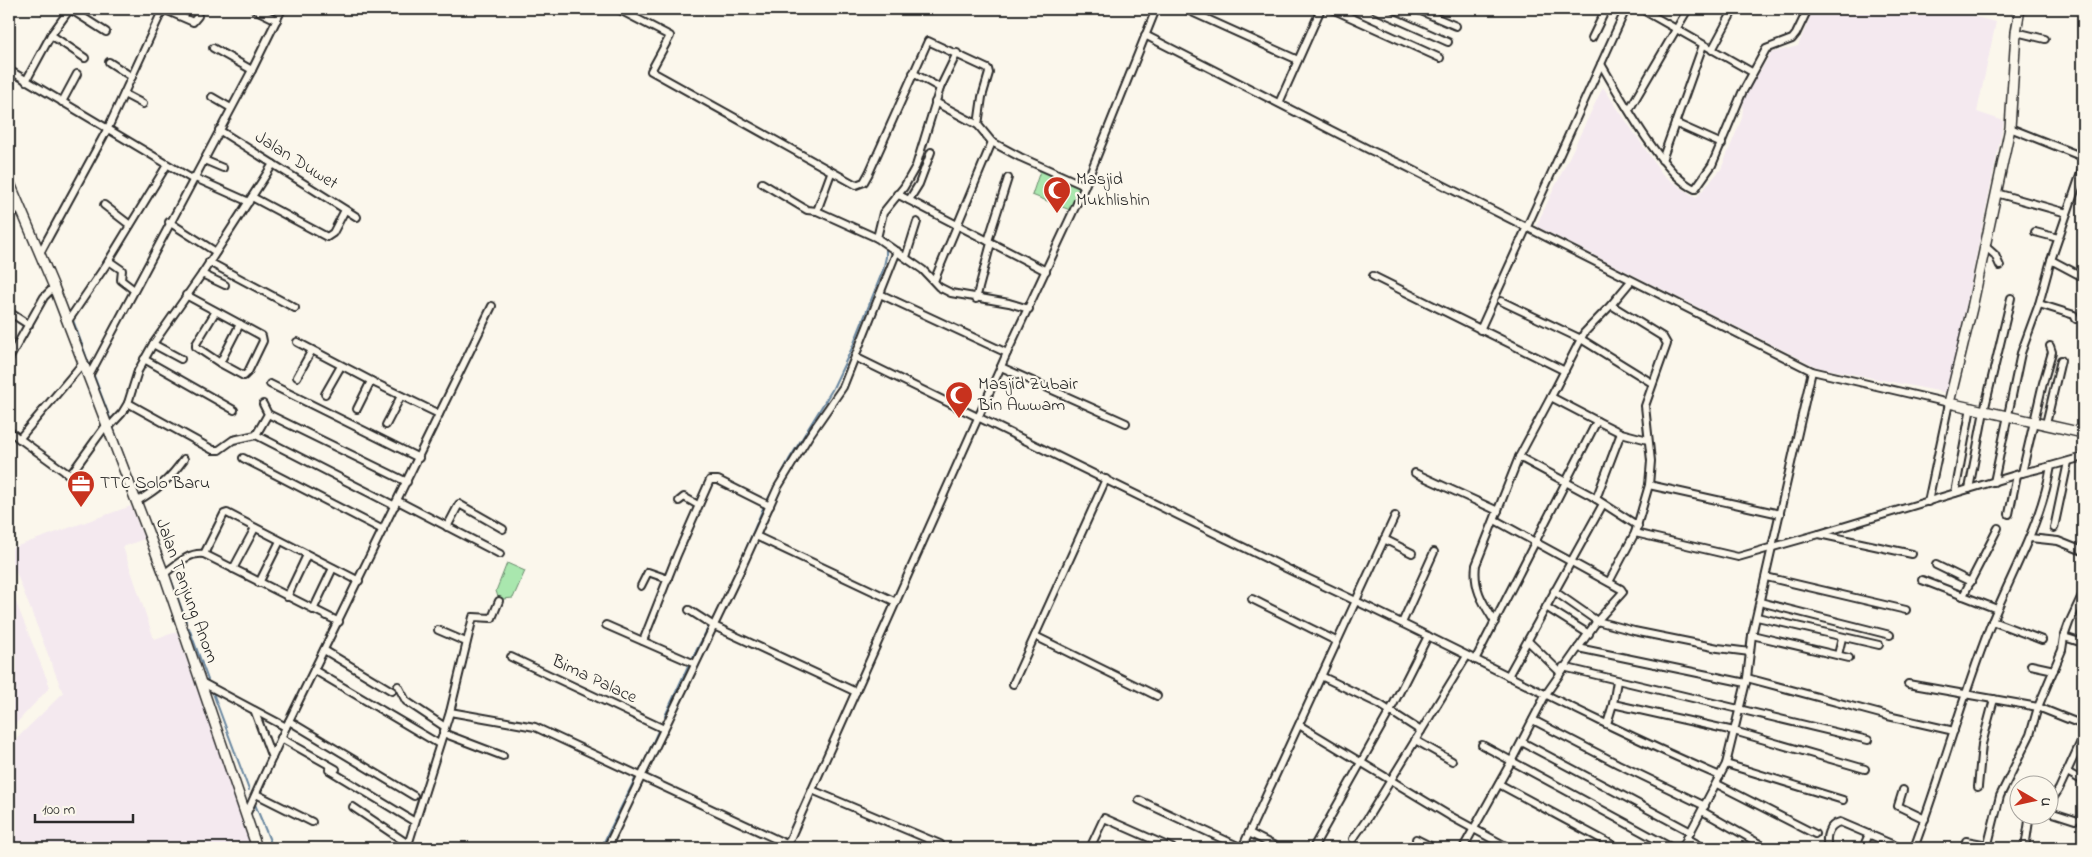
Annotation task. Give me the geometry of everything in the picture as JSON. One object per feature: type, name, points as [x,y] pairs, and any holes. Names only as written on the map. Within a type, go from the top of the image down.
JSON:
[{"type":"main road","points":[[2020,9],[2016,32],[2010,128],[1949,403],[2083,433]]},
{"type":"main road","name":"Jalan Tanjung Anom","points":[[9,181],[68,322],[164,574],[257,848]]},
{"type":"street","points":[[26,81],[51,35],[70,9],[106,32]]},
{"type":"street","points":[[40,253],[108,128],[163,9],[193,22],[198,16]]},
{"type":"street","points":[[254,9],[277,20]]},
{"type":"street","points":[[89,376],[169,222],[252,70],[282,9]]},
{"type":"street","points":[[618,9],[670,36],[651,71],[831,173],[856,185],[864,182],[928,41],[985,66],[989,71],[978,125]]},
{"type":"street","points":[[787,846],[978,417],[1085,186],[1156,9]]},
{"type":"street","points":[[1185,9],[1298,60]]},
{"type":"street","points":[[1279,104],[1320,9]]},
{"type":"street","points":[[1332,9],[1440,58]]},
{"type":"street","points":[[1374,9],[1448,42]]},
{"type":"street","points":[[1416,9],[1456,26]]},
{"type":"street","points":[[1592,38],[1606,9]]},
{"type":"street","points":[[1480,330],[1626,9]]},
{"type":"street","points":[[1641,9],[1752,72]]},
{"type":"street","points":[[1629,110],[1688,9]]},
{"type":"street","points":[[1712,50],[1734,9]]},
{"type":"street","points":[[1601,64],[1662,160],[1675,174],[1695,189],[1712,165],[1742,93],[1766,48],[1786,42],[1796,34],[1808,9]]},
{"type":"street","points":[[2016,32],[2045,39]]},
{"type":"street","points":[[51,35],[85,58]]},
{"type":"street","points":[[1145,35],[1812,371],[1949,403],[1928,502]]},
{"type":"street","points":[[1662,160],[1703,45]]},
{"type":"street","points":[[213,48],[252,70]]},
{"type":"street","points":[[877,238],[883,214],[916,166],[940,88],[958,53]]},
{"type":"street","points":[[109,62],[132,77]]},
{"type":"street","points":[[9,70],[167,165],[193,178],[250,200],[327,236],[333,233],[345,210]]},
{"type":"street","points":[[62,102],[77,74]]},
{"type":"street","points":[[913,74],[940,88]]},
{"type":"street","points":[[124,94],[143,104]]},
{"type":"street","points":[[212,97],[231,108]]},
{"type":"street","points":[[936,102],[978,125],[992,142],[1020,157],[1085,186]]},
{"type":"street","points":[[1675,123],[1722,144]]},
{"type":"street","points":[[2010,128],[2083,156]]},
{"type":"street","name":"Jalan Duwet","points":[[219,130],[357,217]]},
{"type":"street","points":[[934,281],[992,142]]},
{"type":"street","points":[[909,200],[919,184],[931,152]]},
{"type":"street","points":[[204,160],[223,168]]},
{"type":"street","points":[[9,431],[68,474],[73,471],[108,426],[122,413],[128,403],[131,390],[144,359],[153,344],[202,274],[273,164]]},
{"type":"street","points":[[68,322],[167,165]]},
{"type":"street","points":[[1994,482],[2021,354],[2083,167]]},
{"type":"street","points":[[817,211],[831,173]]},
{"type":"street","points":[[976,299],[1008,178]]},
{"type":"street","points":[[762,183],[807,210],[817,211],[877,238],[923,270],[939,287],[951,293],[976,299],[1009,303],[1028,309]]},
{"type":"street","points":[[1996,193],[2067,213]]},
{"type":"street","points":[[898,194],[1046,271]]},
{"type":"street","points":[[9,218],[19,204]]},
{"type":"street","points":[[104,205],[130,226]]},
{"type":"street","points":[[169,222],[216,252]]},
{"type":"street","points":[[906,257],[917,222]]},
{"type":"street","points":[[2036,232],[2058,238]]},
{"type":"street","points":[[1985,246],[1996,255],[2000,266]]},
{"type":"street","points":[[607,848],[756,536],[767,504],[843,386],[897,251]]},
{"type":"street","points":[[2051,260],[2083,276]]},
{"type":"street","points":[[108,261],[122,270],[121,281],[134,290]]},
{"type":"street","points":[[209,262],[294,308]]},
{"type":"street","points":[[202,274],[225,285]]},
{"type":"street","points":[[1373,276],[1565,371]]},
{"type":"street","points":[[1495,622],[1478,595],[1474,583],[1474,574],[1479,555],[1495,520],[1519,457],[1581,339],[1631,281]]},
{"type":"street","points":[[9,359],[44,297],[54,287]]},
{"type":"street","points":[[880,294],[1007,353]]},
{"type":"street","points":[[186,295],[216,311],[262,336],[264,338],[248,372],[242,375],[198,350],[196,345],[216,311]]},
{"type":"street","points":[[1969,489],[1984,410],[2011,298]]},
{"type":"street","points":[[1501,301],[1581,339],[1652,383]]},
{"type":"street","points":[[2039,304],[2074,315],[2076,319]]},
{"type":"street","points":[[1609,582],[1638,526],[1649,484],[1651,460],[1645,406],[1652,383],[1665,353],[1667,340],[1611,305]]},
{"type":"street","points":[[245,816],[281,738],[492,306]]},
{"type":"street","points":[[9,312],[29,325]]},
{"type":"street","points":[[220,363],[240,324]]},
{"type":"street","points":[[297,342],[341,366],[439,414]]},
{"type":"street","points":[[153,344],[181,359]]},
{"type":"street","points":[[2009,514],[2052,352],[2050,346]]},
{"type":"street","points":[[297,378],[312,350]]},
{"type":"street","points":[[855,357],[1607,724],[1720,776]]},
{"type":"street","points":[[144,359],[234,410]]},
{"type":"street","points":[[2046,424],[2061,360]]},
{"type":"street","points":[[19,439],[83,363]]},
{"type":"street","points":[[325,394],[341,366]]},
{"type":"street","points":[[1001,367],[1126,423]]},
{"type":"street","points":[[1682,848],[1726,764],[1746,681],[1752,635],[1812,371]]},
{"type":"street","points":[[357,409],[371,381]]},
{"type":"street","points":[[270,384],[419,458]]},
{"type":"street","points":[[386,425],[402,396]]},
{"type":"street","points":[[1551,397],[1621,433],[1648,440]]},
{"type":"street","points":[[128,403],[213,450],[219,450],[233,440],[256,435],[447,526],[500,554]]},
{"type":"street","points":[[263,404],[268,414],[407,482]]},
{"type":"street","points":[[1954,493],[1971,408]]},
{"type":"street","points":[[256,435],[268,414]]},
{"type":"street","points":[[1475,660],[1598,421]]},
{"type":"street","points":[[1596,499],[1621,433]]},
{"type":"street","points":[[1519,457],[1596,499],[1638,526]]},
{"type":"street","points":[[1635,533],[1738,557],[2083,457]]},
{"type":"street","points":[[243,458],[383,530]]},
{"type":"street","points":[[136,502],[162,486],[184,459]]},
{"type":"street","points":[[2054,528],[2068,462]]},
{"type":"street","points":[[1914,848],[1992,621],[2034,529],[2051,466]]},
{"type":"street","points":[[1415,473],[1498,511]]},
{"type":"street","points":[[643,641],[709,481],[712,479],[767,504]]},
{"type":"street","points":[[1013,684],[1106,479]]},
{"type":"street","points":[[1649,484],[1780,514]]},
{"type":"street","points":[[679,500],[684,497],[698,504]]},
{"type":"street","points":[[447,526],[458,504],[503,530]]},
{"type":"street","points":[[1508,676],[1603,504]]},
{"type":"street","points":[[204,554],[225,513],[359,581]]},
{"type":"street","points":[[1140,800],[1242,848],[1395,516]]},
{"type":"street","points":[[1463,848],[1534,720],[1546,694],[1598,621],[1623,593],[1622,589],[1495,520]]},
{"type":"street","points":[[233,569],[255,528]]},
{"type":"street","points":[[1963,596],[1998,528]]},
{"type":"street","points":[[1819,534],[1912,554]]},
{"type":"street","points":[[756,536],[896,602]]},
{"type":"street","points":[[2030,537],[2058,541],[2083,551]]},
{"type":"street","points":[[1384,539],[1412,553]]},
{"type":"street","points":[[259,583],[280,541]]},
{"type":"street","points":[[1402,623],[1434,552]]},
{"type":"street","points":[[164,574],[192,554],[204,554],[338,622]]},
{"type":"street","points":[[287,597],[307,555]]},
{"type":"street","points":[[1936,565],[1971,582]]},
{"type":"street","points":[[313,610],[333,568]]},
{"type":"street","points":[[641,586],[648,572],[668,579]]},
{"type":"street","points":[[1766,577],[1906,610]]},
{"type":"street","points":[[1922,580],[1997,609]]},
{"type":"street","points":[[1554,591],[1598,621],[1634,631],[1710,647],[1750,652]]},
{"type":"street","points":[[1966,841],[1987,847],[2000,796],[2030,736],[2038,707],[2062,650],[2064,637],[2081,602],[2083,593]]},
{"type":"street","points":[[1252,599],[1336,641]]},
{"type":"street","points":[[353,807],[408,846],[450,712],[473,618],[492,618],[499,602]]},
{"type":"street","points":[[1760,602],[1890,635]]},
{"type":"street","points":[[1546,607],[1589,634]]},
{"type":"street","points":[[689,610],[714,626],[856,692]]},
{"type":"street","points":[[1757,617],[1879,645]]},
{"type":"street","points":[[1992,621],[2042,640]]},
{"type":"street","points":[[606,626],[695,664]]},
{"type":"street","points":[[438,630],[466,642]]},
{"type":"street","points":[[1752,635],[1849,658]]},
{"type":"street","points":[[1035,636],[1157,696]]},
{"type":"street","points":[[1314,848],[1390,711],[1428,636]]},
{"type":"street","points":[[2064,637],[2083,643]]},
{"type":"street","points":[[1838,655],[1842,638]]},
{"type":"street","points":[[1528,641],[1562,670],[1740,708],[1868,740]]},
{"type":"street","points":[[1578,648],[1746,681],[1888,716],[1954,730]]},
{"type":"street","points":[[324,650],[392,691]]},
{"type":"street","points":[[1353,839],[1467,656]]},
{"type":"street","name":"Bima Palace","points":[[511,657],[664,730]]},
{"type":"street","points":[[2031,665],[2054,670]]},
{"type":"street","points":[[314,670],[439,744]]},
{"type":"street","points":[[1321,676],[1390,711],[1420,731]]},
{"type":"street","points":[[1607,724],[1617,681]]},
{"type":"street","points":[[201,682],[255,712],[288,724],[414,796]]},
{"type":"street","points":[[1908,684],[2038,707],[2083,725]]},
{"type":"street","points":[[398,686],[406,701],[444,730],[503,756]]},
{"type":"street","points":[[1978,787],[1982,744],[1994,699]]},
{"type":"street","points":[[1613,704],[1734,732],[1865,769]]},
{"type":"street","points":[[255,712],[272,758]]},
{"type":"street","points":[[450,712],[535,727],[787,846],[795,848]]},
{"type":"street","points":[[1534,720],[1704,808],[1767,848]]},
{"type":"street","points":[[1299,725],[1509,848]]},
{"type":"street","points":[[2060,786],[2083,737]]},
{"type":"street","points":[[281,738],[415,822]]},
{"type":"street","points":[[1415,740],[1452,761]]},
{"type":"street","points":[[1522,742],[1689,835],[1704,848]]},
{"type":"street","points":[[1482,745],[1672,848]]},
{"type":"street","points":[[1726,764],[1843,800]]},
{"type":"street","points":[[2067,772],[2083,781]]},
{"type":"street","points":[[1499,784],[1618,848]]},
{"type":"street","points":[[1716,784],[1814,834]]},
{"type":"street","points":[[812,790],[940,844]]},
{"type":"street","points":[[1903,790],[1898,806],[1925,819]]},
{"type":"street","points":[[256,794],[312,822]]},
{"type":"street","points":[[2060,815],[2075,820]]},
{"type":"street","points":[[1090,848],[1104,818],[1172,848]]},
{"type":"street","points":[[1828,848],[1827,834],[1830,828],[1837,822],[1843,822],[1901,848]]},
{"type":"street","points":[[2025,848],[2029,824]]},
{"type":"street","points":[[1249,833],[1279,848]]},
{"type":"street","points":[[1863,848],[1869,834]]},
{"type":"street","points":[[1416,839],[1434,848]]},
{"type":"shaded area","points":[[1813,9],[1944,9],[1996,22],[1977,112],[2004,121],[1948,393],[1817,367],[1536,226],[1603,87],[1663,175],[1696,198],[1721,169],[1742,118],[1744,98],[1771,53],[1798,46]]},
{"type":"shaded area","points":[[131,506],[144,539],[123,547],[154,639],[177,632],[252,848],[9,848],[9,746],[63,693],[9,554],[9,549]]},
{"type":"shaded area","points":[[9,585],[50,687],[9,731]]},
{"type":"green space","points":[[1041,168],[1081,186],[1070,210],[1032,195]]},
{"type":"green space","points":[[507,563],[525,571],[513,598],[503,599],[498,597],[496,591]]},
{"type":"waterway","points":[[767,501],[790,458],[832,390],[852,348],[883,270],[886,247]]},
{"type":"waterway","points":[[73,320],[89,364]]},
{"type":"waterway","points":[[93,373],[110,418]]},
{"type":"waterway","points":[[113,427],[139,497]]},
{"type":"waterway","points":[[141,502],[148,521]]},
{"type":"waterway","points":[[738,568],[764,506]]},
{"type":"waterway","points":[[171,579],[186,621]]},
{"type":"waterway","points":[[716,612],[720,606]]},
{"type":"waterway","points":[[692,659],[709,626]]},
{"type":"waterway","points":[[189,628],[208,680]]},
{"type":"waterway","points":[[665,716],[688,666]]},
{"type":"waterway","points":[[213,693],[249,790]]},
{"type":"waterway","points":[[642,767],[658,731]]},
{"type":"waterway","points":[[601,848],[636,777]]},
{"type":"waterway","points":[[254,802],[273,848]]},
{"type":"place","name":"Masjid Mukhlishin","points":[[1057,214]]},
{"type":"place","name":"Masjid Zubair Bin Awwam","points":[[959,419]]},
{"type":"place","name":"TTC Solo Baru","points":[[81,508]]}]
